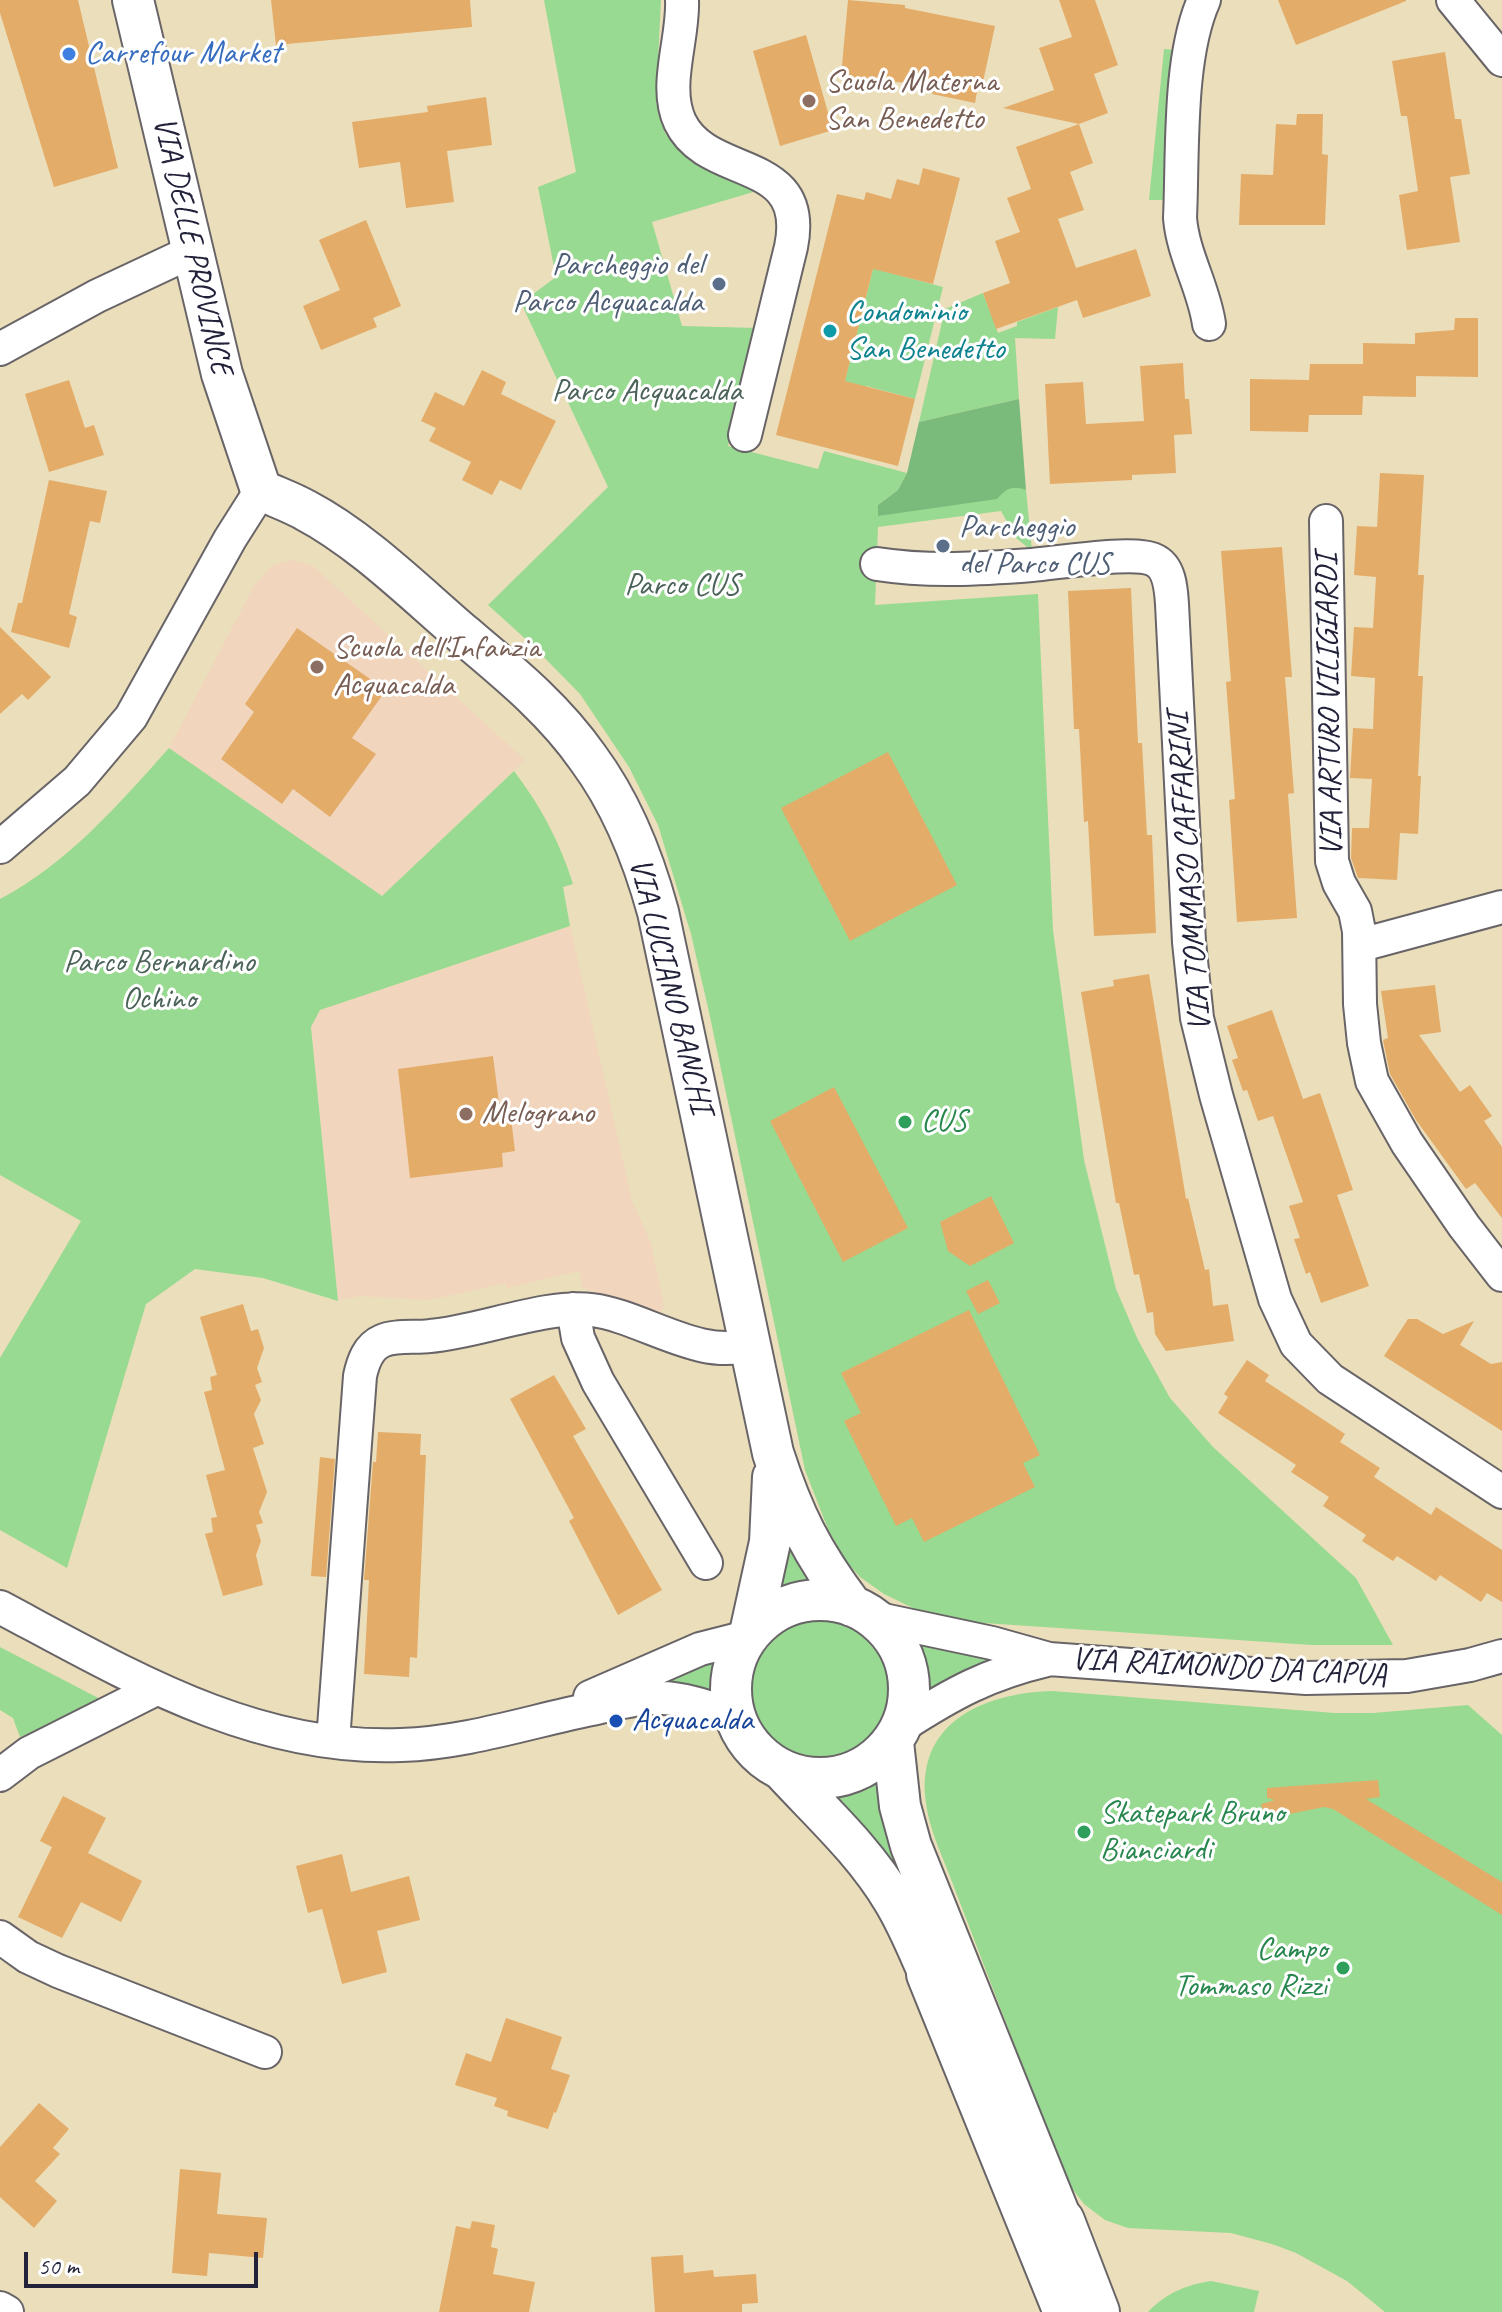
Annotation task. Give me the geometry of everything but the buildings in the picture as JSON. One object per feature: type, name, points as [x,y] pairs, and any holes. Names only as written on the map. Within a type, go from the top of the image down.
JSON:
[{"type":"highway","points":[[929,1974],[1066,2312]]},
{"type":"highway","points":[[1062,2221],[1097,2312]]},
{"type":"main road","name":"VIA DELLE PROVINCE","points":[[133,0],[226,387],[261,490]]},
{"type":"main road","name":"VIA LUCIANO BANCHI","points":[[261,490],[329,524],[421,598],[550,712],[587,756],[635,842],[655,904],[773,1453],[798,1523],[823,1567],[863,1612],[895,1639],[907,1667],[910,1697],[897,1734],[900,1806],[911,1846],[1062,2221]]},
{"type":"main road","name":"VIA LUCIANO BANCHI","points":[[749,1635],[770,1542],[773,1453]]},
{"type":"main road","name":"VIA LUCIANO BANCHI","points":[[733,1715],[730,1688],[735,1661],[749,1635],[761,1621],[781,1608],[804,1600],[829,1600],[863,1612]]},
{"type":"main road","points":[[733,1715],[745,1739],[762,1759],[785,1773],[861,1854],[904,1920],[929,1974]]},
{"type":"main road","points":[[785,1773],[814,1779],[844,1776],[871,1763],[897,1734]]},
{"type":"street","points":[[682,0],[674,88],[681,124],[703,148],[778,185],[790,204],[792,215],[794,229],[791,247],[745,435]]},
{"type":"street","points":[[1204,0],[1192,36],[1187,66],[1180,218],[1181,231],[1204,297],[1209,324]]},
{"type":"street","points":[[1453,0],[1502,60]]},
{"type":"street","points":[[0,349],[97,296],[193,251]]},
{"type":"street","points":[[0,847],[77,781],[131,717],[230,539],[261,490]]},
{"type":"street","name":"VIA ARTURO VILIGIARDI","points":[[1326,521],[1332,861],[1339,883],[1355,911],[1361,945],[1360,1004],[1372,1081],[1407,1143],[1502,1275]]},
{"type":"street","name":"VIA TOMMASO CAFFARINI","points":[[877,564],[953,569],[1135,556],[1153,559],[1162,567],[1169,580],[1172,604],[1189,942],[1202,995],[1206,1057],[1275,1299],[1296,1344],[1317,1368],[1344,1389],[1502,1492]]},
{"type":"street","points":[[1361,945],[1502,907]]},
{"type":"street","points":[[573,1309],[578,1338],[598,1382],[706,1563]]},
{"type":"street","points":[[333,1741],[360,1376],[371,1348],[380,1341],[390,1339],[441,1335],[573,1309],[608,1313],[720,1348],[751,1344]]},
{"type":"street","points":[[0,1607],[156,1689],[244,1723],[333,1741],[379,1745],[425,1743],[496,1732],[636,1700],[664,1698],[733,1715]]},
{"type":"street","name":"VIA RAIMONDO DA CAPUA","points":[[863,1612],[1049,1659],[1376,1679],[1436,1672],[1502,1656]]},
{"type":"street","points":[[544,1719],[672,1660],[749,1635]]},
{"type":"street","name":"VIA RAIMONDO DA CAPUA","points":[[897,1734],[964,1687],[1012,1668],[1049,1659]]},
{"type":"street","points":[[0,1775],[29,1753],[156,1689]]},
{"type":"street","points":[[0,1937],[28,1957],[58,1971],[265,2052]]},
{"type":"street","points":[[0,2308],[7,2312]]},
{"type":"shaded area","name":"Scuola dell'Infanzia Acquacalda","points":[[292,560],[313,566],[525,760],[382,896],[169,748],[254,586],[271,566]]},
{"type":"shaded area","name":"Melograno","points":[[570,926],[632,1201],[651,1243],[664,1306],[655,1313],[583,1288],[579,1271],[507,1288],[505,1283],[430,1300],[359,1296],[338,1301],[311,1026],[320,1010]]},
{"type":"green space","name":"CUS","points":[[544,0],[661,0],[656,102],[665,133],[674,144],[760,190],[652,222],[682,326],[757,328],[728,446],[818,469],[824,451],[907,473],[898,490],[878,505],[878,516],[1017,486],[1026,490],[1032,551],[1016,538],[1001,511],[878,527],[875,605],[1038,594],[1053,930],[1084,1160],[1116,1289],[1138,1340],[1170,1398],[1213,1447],[1356,1578],[1393,1645],[1312,1645],[954,1621],[915,1609],[884,1594],[860,1577],[844,1559],[828,1529],[805,1470],[709,1012],[691,934],[658,825],[629,767],[580,694],[488,605],[608,487],[521,303],[556,277],[538,187],[576,172]]},
{"type":"green space","points":[[1164,49],[1176,50],[1163,200],[1149,200]]},
{"type":"green space","points":[[883,230],[902,276],[943,287],[915,399],[866,386],[859,411],[840,375],[846,376]]},
{"type":"green space","points":[[983,293],[998,333],[1017,326],[1017,322],[1058,307],[1055,339],[1015,338],[1019,399],[919,422],[945,309]]},
{"type":"green space","points":[[1019,399],[1026,490],[1013,488],[997,499],[878,516],[878,505],[898,490],[907,473],[919,422]]},
{"type":"green space","name":"Parco Bernardino Ochino","points":[[169,748],[382,896],[514,771],[548,824],[568,868],[573,884],[563,887],[570,926],[320,1010],[311,1027],[338,1301],[263,1278],[195,1269],[146,1304],[67,1568],[0,1530],[0,1358],[81,1221],[0,1175],[0,899],[48,869],[70,851]]},
{"type":"green space","points":[[785,1539],[825,1590],[795,1591],[773,1599]]},
{"type":"green space","points":[[819,1618],[846,1624],[870,1639],[885,1663],[891,1690],[885,1717],[870,1741],[846,1756],[819,1762],[792,1756],[768,1741],[753,1717],[747,1690],[753,1663],[768,1639],[792,1624]]},
{"type":"green space","points":[[911,1642],[955,1652],[985,1653],[988,1659],[985,1664],[921,1705],[917,1663]]},
{"type":"green space","points":[[0,1647],[106,1702],[20,1737],[13,1718],[0,1710]]},
{"type":"green space","points":[[723,1653],[717,1698],[663,1681]]},
{"type":"green space","points":[[1052,1691],[1335,1713],[1468,1705],[1502,1735],[1502,2312],[1385,2312],[1347,2281],[1296,2253],[1231,2233],[1128,2228],[1105,2220],[1084,2204],[1067,2182],[935,1839],[926,1803],[925,1775],[931,1752],[943,1732],[959,1717],[1002,1698]]},
{"type":"green space","points":[[884,1768],[901,1866],[894,1866],[822,1793],[849,1789]]},
{"type":"green space","points":[[1211,2281],[1259,2291],[1254,2312],[1148,2312],[1177,2291]]},
{"type":"place","name":"Carrefour Market","points":[[69,54]]},
{"type":"place","name":"Scuola Materna San Benedetto","points":[[809,101]]},
{"type":"place","name":"Parcheggio del Parco Acquacalda","points":[[719,284]]},
{"type":"place","name":"Condominio San Benedetto","points":[[830,331]]},
{"type":"place","name":"Parcheggio del Parco CUS","points":[[943,546]]},
{"type":"place","name":"Scuola dell'Infanzia Acquacalda","points":[[317,667]]},
{"type":"place","name":"Melograno","points":[[466,1114]]},
{"type":"place","name":"CUS","points":[[905,1122]]},
{"type":"place","name":"Acquacalda","points":[[616,1721]]},
{"type":"place","name":"Skatepark Bruno Bianciardi","points":[[1084,1832]]},
{"type":"place","name":"Campo Tommaso Rizzi","points":[[1343,1968]]},
{"type":"park label","name":"Parco Acquacalda","points":[[647,392]]},
{"type":"park label","name":"Parco CUS","points":[[682,586]]}]
